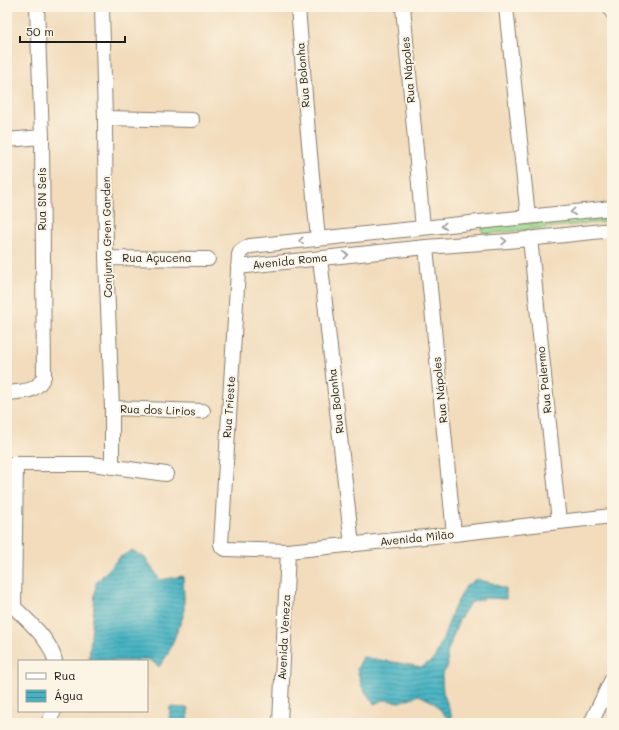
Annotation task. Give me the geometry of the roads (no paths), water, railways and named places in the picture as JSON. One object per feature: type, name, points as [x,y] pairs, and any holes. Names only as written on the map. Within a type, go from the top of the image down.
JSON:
[{"type":"street","name":"Rua SN Seis","points":[[7,393],[27,391],[36,387],[41,383],[44,376],[42,137],[37,7]]},
{"type":"street","name":"Conjunto Gren Garden","points":[[102,7],[105,118],[106,258],[112,408],[112,467]]},
{"type":"street","name":"Rua Bolonha","points":[[298,7],[318,239]]},
{"type":"street","name":"Rua Nápoles","points":[[403,7],[422,228]]},
{"type":"street","points":[[506,7],[528,217]]},
{"type":"street","points":[[611,7],[612,12]]},
{"type":"street","points":[[105,118],[192,120]]},
{"type":"street","points":[[7,140],[42,137]]},
{"type":"street","name":"Avenida Roma","points":[[612,208],[250,246],[240,252],[238,267],[426,247],[612,230]]},
{"type":"street","points":[[475,222],[476,243]]},
{"type":"street","name":"Rua Palermo","points":[[530,238],[559,522]]},
{"type":"street","name":"Rua Nápoles","points":[[426,247],[454,534]]},
{"type":"street","name":"Rua Açucena","points":[[106,258],[208,258]]},
{"type":"street","name":"Rua Bolonha","points":[[320,258],[352,545]]},
{"type":"street","name":"Rua Trieste","points":[[222,547],[238,267]]},
{"type":"street","name":"Rua dos Lirios","points":[[112,408],[203,411]]},
{"type":"street","points":[[54,660],[53,654],[44,639],[32,626],[10,607],[12,464],[92,464],[166,474]]},
{"type":"street","name":"Avenida Milão","points":[[222,547],[226,549],[288,551],[612,516]]},
{"type":"street","name":"Avenida Veneza","points":[[280,723],[288,551]]},
{"type":"street","points":[[591,723],[612,679]]},
{"type":"street","points":[[48,723],[54,712]]},
{"type":"water","points":[[132,551],[145,557],[160,580],[183,576],[184,614],[168,654],[159,667],[147,659],[92,660],[89,658],[96,583],[120,557]]},
{"type":"water","points":[[476,579],[492,583],[506,589],[506,599],[486,598],[470,603],[459,620],[447,653],[448,666],[442,675],[443,692],[451,714],[452,723],[433,702],[419,695],[400,702],[383,700],[374,704],[362,687],[357,669],[363,657],[422,667],[434,659],[453,610],[466,586]]},
{"type":"water","points":[[170,707],[188,708],[188,723],[169,722]]}]
